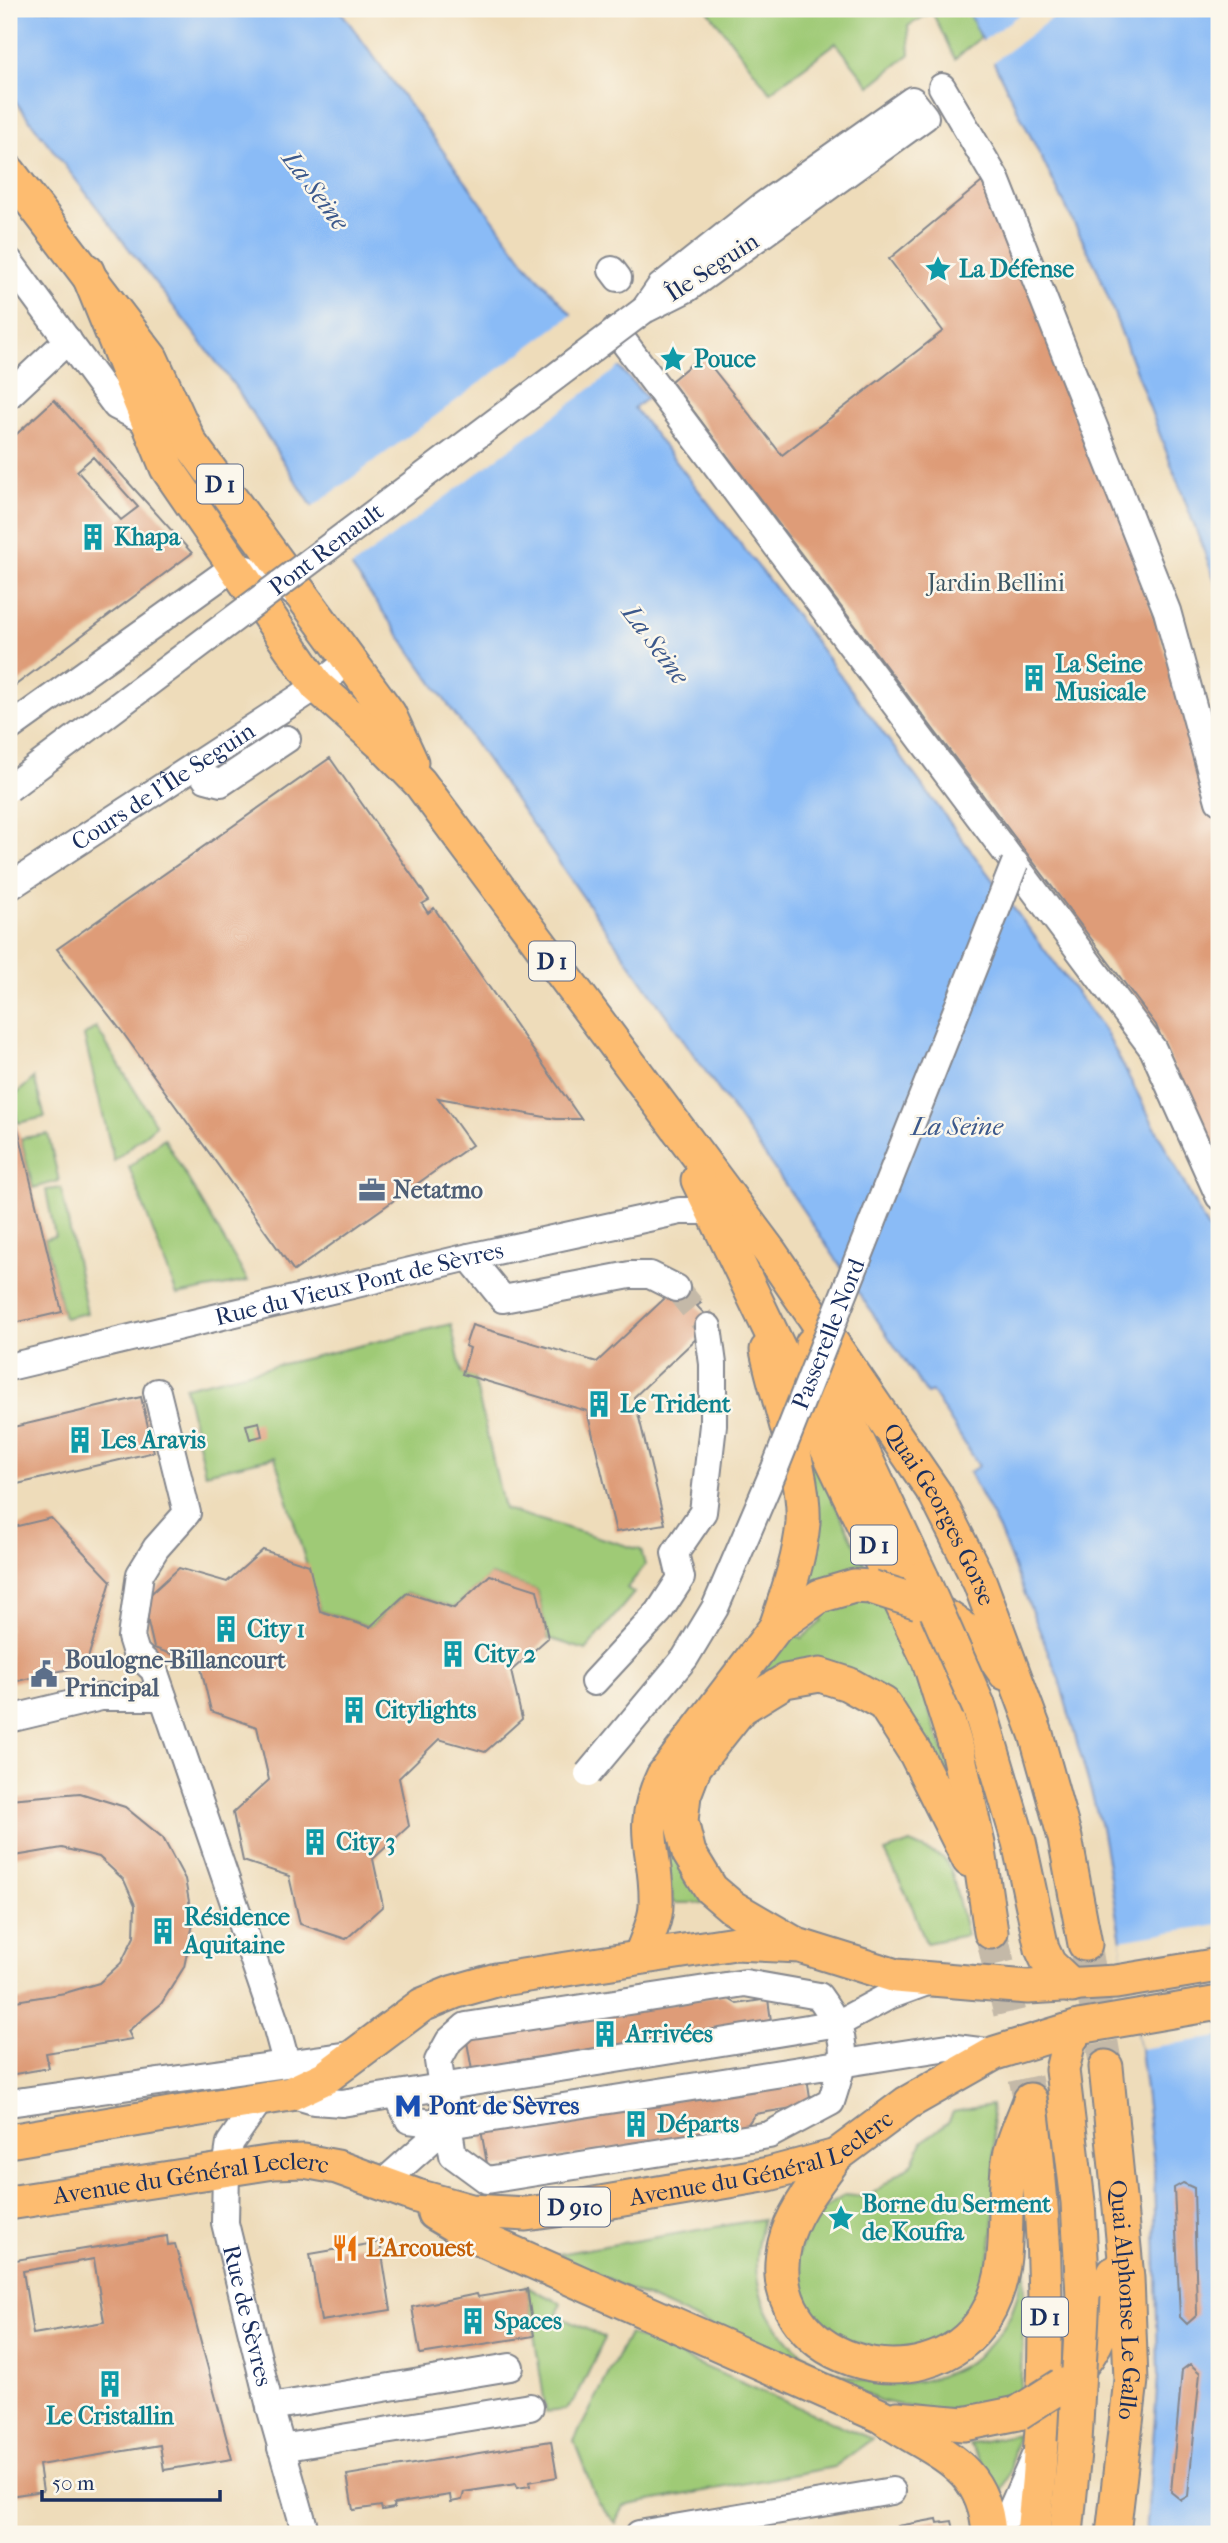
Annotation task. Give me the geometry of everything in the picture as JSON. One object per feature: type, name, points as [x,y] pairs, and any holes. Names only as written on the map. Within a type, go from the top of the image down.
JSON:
[{"type":"main road","name":"Quai Georges Gorse","points":[[9,172],[151,358],[190,443],[388,714],[420,783]]},
{"type":"main road","name":"Quai Georges Gorse","points":[[87,271],[167,468],[317,686],[382,744],[420,783],[770,1252],[936,1495],[980,1583],[1037,1734],[1065,1838],[1085,1944]]},
{"type":"main road","name":"Quai Georges Gorse","points":[[684,1138],[697,1179],[929,1661],[958,1753],[987,1896],[991,1931]]},
{"type":"main road","name":"D 1","points":[[770,1252],[920,1590],[979,1707],[1019,1842],[1042,1949],[1049,1964],[1072,1986]]},
{"type":"main road","points":[[757,1302],[800,1486],[803,1523],[793,1574],[776,1627]]},
{"type":"main road","points":[[640,1957],[657,1907],[648,1828],[654,1794],[676,1757],[776,1627],[820,1596],[854,1586],[920,1590],[978,1640],[1014,1688],[1037,1734]]},
{"type":"main road","points":[[987,1896],[916,1754],[884,1704],[848,1684],[820,1675],[785,1681],[741,1709],[695,1766],[684,1795],[681,1821],[689,1853],[716,1895],[800,1946],[873,1970],[933,1980],[1028,1987],[1116,1982],[1219,1965]]},
{"type":"main road","points":[[9,2141],[326,2077],[422,2005],[496,1980],[735,1943],[800,1946]]},
{"type":"main road","name":"Avenue du Général Leclerc","points":[[18,2200],[226,2169],[304,2161],[337,2167],[417,2196],[471,2211],[526,2214],[769,2174],[836,2156],[907,2103],[995,2053],[1079,2027],[1219,2003]]},
{"type":"main road","points":[[1066,2534],[1075,2442],[1083,2296],[1078,2202],[1062,2070],[1069,2041],[1079,2027]]},
{"type":"main road","name":"Quai Alphonse Le Gallo","points":[[1106,2067],[1116,2155],[1120,2240],[1126,2278],[1131,2380],[1113,2534]]},
{"type":"main road","name":"D 1","points":[[836,2156],[799,2209],[786,2242],[783,2286],[792,2313],[827,2348],[855,2361],[892,2367],[935,2358],[969,2335],[993,2303],[1004,2264],[1009,2160],[1030,2101],[1044,2230],[1030,2420],[1010,2528]]},
{"type":"main road","points":[[384,2182],[466,2232],[881,2416],[953,2459],[976,2483],[1010,2528]]},
{"type":"main road","points":[[881,2416],[964,2424],[1030,2420],[1084,2364],[1098,2342],[1110,2304],[1120,2240]]},
{"type":"street","name":"Île Seguin","points":[[644,310],[660,287],[762,206],[912,100],[920,111],[947,81],[996,179],[1167,611],[1219,801]]},
{"type":"street","points":[[9,261],[116,406],[146,421]]},
{"type":"street","name":"Pont Renault","points":[[9,788],[644,310]]},
{"type":"street","points":[[615,330],[1153,1049],[1219,1196]]},
{"type":"street","points":[[9,395],[68,340]]},
{"type":"street","points":[[9,728],[235,566],[273,576],[304,601]]},
{"type":"street","points":[[317,686],[349,660]]},
{"type":"street","name":"Cours de l'Île Seguin","points":[[9,887],[317,686]]},
{"type":"street","points":[[196,764],[206,779],[221,783],[286,739]]},
{"type":"street","name":"Passerelle Nord","points":[[588,1774],[685,1658],[715,1608],[775,1468],[1015,863]]},
{"type":"street","name":"Rue du Vieux Pont de Sèvres","points":[[9,1367],[469,1257],[680,1211],[713,1211]]},
{"type":"street","points":[[469,1257],[503,1299],[630,1275],[650,1275],[676,1289]]},
{"type":"street","points":[[594,1682],[659,1612],[681,1578],[675,1553],[703,1512],[713,1424],[713,1364],[708,1327]]},
{"type":"street","points":[[158,1392],[187,1513],[156,1548],[140,1574],[131,1637],[136,1653],[154,1670],[276,2025],[278,2085]]},
{"type":"street","points":[[9,1719],[101,1697],[163,1697]]},
{"type":"street","points":[[9,2103],[278,2085],[314,2101],[342,2103],[839,2023],[889,1996],[933,1980]]},
{"type":"street","points":[[744,1983],[819,1996],[839,2023],[845,2061],[831,2102],[769,2135],[487,2180],[453,2155],[438,2061],[449,2041],[466,2026],[744,1983]]},
{"type":"street","points":[[414,2092],[402,2105],[409,2120],[448,2124],[845,2061],[948,2048],[995,2053]]},
{"type":"street","name":"Rue de Sèvres","points":[[278,2085],[230,2143],[226,2169],[225,2223],[270,2407],[306,2534]]},
{"type":"street","points":[[384,2182],[448,2124]]},
{"type":"street","points":[[270,2407],[510,2367]]},
{"type":"street","points":[[281,2448],[530,2407]]},
{"type":"street","points":[[639,2534],[892,2491]]},
{"type":"green space","points":[[707,9],[967,9],[981,37],[955,59],[932,12],[908,26],[910,54],[870,86],[836,43],[770,92]]},
{"type":"green space","points":[[96,1027],[156,1125],[114,1161],[84,1036]]},
{"type":"green space","points":[[34,1078],[45,1117],[18,1123],[12,1098]]},
{"type":"green space","points":[[48,1134],[59,1181],[33,1188],[21,1138]]},
{"type":"green space","points":[[164,1138],[248,1281],[177,1295],[129,1167]]},
{"type":"green space","points":[[61,1188],[87,1313],[64,1318],[45,1239],[55,1236],[46,1190]]},
{"type":"green space","points":[[451,1324],[462,1374],[474,1377],[504,1509],[641,1550],[645,1565],[627,1588],[634,1593],[586,1650],[548,1638],[537,1590],[491,1575],[454,1608],[407,1593],[370,1627],[320,1611],[275,1457],[205,1473],[185,1387]]},
{"type":"green space","points":[[800,1434],[867,1569],[829,1578],[795,1595]]},
{"type":"green space","points":[[859,1596],[887,1608],[902,1635],[965,1813],[915,1732],[805,1667],[682,1774],[711,1903],[673,1903],[663,1832],[667,1791],[791,1633],[802,1638],[822,1621],[817,1611]]},
{"type":"green space","points":[[910,1843],[944,1858],[951,1870],[967,1935],[926,1943],[911,1904],[885,1852]]},
{"type":"green space","points":[[991,2105],[995,2202],[990,2252],[977,2296],[964,2317],[947,2332],[927,2343],[905,2348],[859,2344],[837,2335],[814,2316],[792,2274],[809,2219],[845,2195],[868,2197],[913,2163],[922,2142],[949,2121],[953,2112]]},
{"type":"green space","points":[[1028,2212],[1020,2398],[936,2412],[881,2401],[623,2287],[558,2254],[763,2219],[757,2248],[757,2277],[771,2317],[796,2348],[829,2369],[867,2381],[907,2383],[946,2374],[980,2353],[1007,2321],[1021,2282]]},
{"type":"green space","points":[[527,2287],[561,2303],[557,2315],[605,2338],[575,2400],[565,2410],[546,2412]]},
{"type":"green space","points":[[629,2334],[872,2439],[834,2467],[624,2506],[616,2523],[598,2503],[574,2441]]},
{"type":"green space","points":[[1017,2434],[1010,2472],[1000,2497],[984,2465],[969,2444]]},
{"type":"water","name":"La Seine","points":[[9,9],[339,9],[526,264],[647,398],[634,408],[782,597],[1105,1031],[1212,1237],[1219,1257],[1219,2534],[1146,2534],[1158,2376],[1154,2165],[1140,2049],[1101,1827],[1059,1679],[999,1530],[969,1472],[979,1466],[932,1392],[927,1394],[796,1200],[352,568],[234,385],[9,93]]},
{"type":"water","points":[[967,9],[1219,9],[1219,591],[1098,271]]},
{"type":"pier","points":[[1027,9],[1064,9],[991,64],[980,43]]},
{"type":"pier","points":[[576,312],[622,365],[349,569],[310,509]]},
{"type":"pier","points":[[1219,1924],[1219,2037],[1140,2049],[1120,1940]]},
{"type":"building","name":"La Seine Musicale","points":[[982,182],[1053,342],[1136,559],[1219,827],[1219,1175],[1156,1025],[671,381],[702,355],[782,455],[943,331],[889,259]]},
{"type":"building","name":"Khapa","points":[[54,400],[192,553],[9,690],[9,441]],"holes":[[[93,457],[138,507],[121,520],[77,471]]]},
{"type":"building","points":[[330,758],[429,900],[422,904],[428,913],[434,908],[581,1119],[556,1119],[438,1098],[472,1145],[294,1271],[123,1033],[57,949]]},
{"type":"building","points":[[9,1091],[62,1312],[10,1324],[9,1319]]},
{"type":"building","name":"Le Trident","points":[[682,1282],[701,1303],[697,1306],[713,1323],[634,1397],[665,1524],[616,1532],[587,1411],[462,1374],[470,1348],[465,1346],[472,1325],[597,1362]]},
{"type":"building","name":"Les Aravis","points":[[141,1397],[154,1452],[9,1486],[9,1428]]},
{"type":"building","points":[[259,1422],[262,1436],[250,1439],[246,1425]]},
{"type":"building","points":[[51,1518],[111,1581],[86,1665],[9,1683],[9,1528]]},
{"type":"building","points":[[263,1550],[309,1565],[320,1611],[370,1627],[407,1593],[454,1608],[490,1575],[537,1590],[548,1638],[511,1671],[522,1719],[485,1752],[439,1739],[399,1778],[409,1826],[373,1859],[383,1906],[346,1939],[300,1924],[289,1876],[243,1861],[233,1813],[269,1780],[257,1727],[211,1711],[200,1664],[154,1648],[143,1601],[179,1568],[227,1582]]},
{"type":"building","name":"Résidence Aquitaine","points":[[80,1793],[125,1807],[163,1838],[185,1879],[193,1924],[184,1967],[161,2004],[128,2031],[132,2039],[46,2053],[49,2068],[9,2075],[9,2002],[65,1993],[99,1983],[121,1963],[134,1937],[135,1905],[124,1880],[99,1857],[62,1848],[9,1857],[9,1799]]},
{"type":"building","name":"Arrivées","points":[[722,1995],[737,2004],[768,1999],[772,2028],[473,2076],[466,2036]]},
{"type":"building","name":"Départs","points":[[807,2078],[811,2105],[755,2114],[745,2128],[488,2169],[481,2130]]},
{"type":"building","points":[[1183,2183],[1194,2188],[1197,2315],[1187,2324],[1180,2317],[1174,2188]]},
{"type":"building","name":"Le Cristallin","points":[[167,2236],[168,2245],[175,2244],[232,2459],[164,2470],[160,2445],[39,2465],[43,2491],[9,2496],[9,2261]],"holes":[[[94,2259],[104,2322],[33,2334],[23,2271]]]},
{"type":"building","points":[[380,2242],[391,2310],[321,2321],[310,2254]]},
{"type":"building","name":"Spaces","points":[[527,2289],[534,2336],[420,2354],[412,2307],[477,2294],[478,2297]]},
{"type":"building","points":[[1190,2364],[1200,2373],[1188,2496],[1181,2500],[1171,2492],[1182,2370]]},
{"type":"building","points":[[551,2441],[557,2477],[529,2482],[530,2486],[517,2488],[516,2484],[464,2492],[462,2500],[451,2502],[450,2495],[393,2504],[394,2508],[382,2510],[381,2506],[353,2510],[347,2475]]},
{"type":"building","points":[[937,2519],[938,2523],[952,2521],[955,2534],[881,2534],[899,2530],[898,2526]]},
{"type":"tunnel","points":[[676,1288],[708,1327]]},
{"type":"tunnel","points":[[991,1932],[1030,2100]]},
{"type":"tunnel","points":[[1085,1944],[1106,2067]]},
{"type":"place","name":"La Défense","points":[[938,269]]},
{"type":"place","name":"Pouce","points":[[673,359]]},
{"type":"place","name":"Khapa","points":[[93,537]]},
{"type":"place","name":"La Seine Musicale","points":[[1034,678]]},
{"type":"place","name":"Netatmo","points":[[372,1190]]},
{"type":"place","name":"Le Trident","points":[[599,1404]]},
{"type":"place","name":"Les Aravis","points":[[80,1440]]},
{"type":"place","name":"City 1","points":[[226,1629]]},
{"type":"place","name":"City 2","points":[[453,1654]]},
{"type":"place","name":"Boulogne-Billancourt Principal","points":[[44,1674]]},
{"type":"place","name":"Citylights","points":[[354,1710]]},
{"type":"place","name":"City 3","points":[[315,1842]]},
{"type":"place","name":"Résidence Aquitaine","points":[[163,1931]]},
{"type":"place","name":"Arrivées","points":[[605,2034]]},
{"type":"place","name":"Pont de Sèvres","points":[[408,2106]]},
{"type":"place","name":"Départs","points":[[636,2124]]},
{"type":"place","name":"Borne du Serment de Koufra","points":[[841,2218]]},
{"type":"place","name":"L'Arcouest","points":[[345,2248]]},
{"type":"place","name":"Spaces","points":[[473,2321]]},
{"type":"place","name":"Le Cristallin","points":[[110,2384]]},
{"type":"park label","name":"Jardin Bellini","points":[[996,583]]}]
